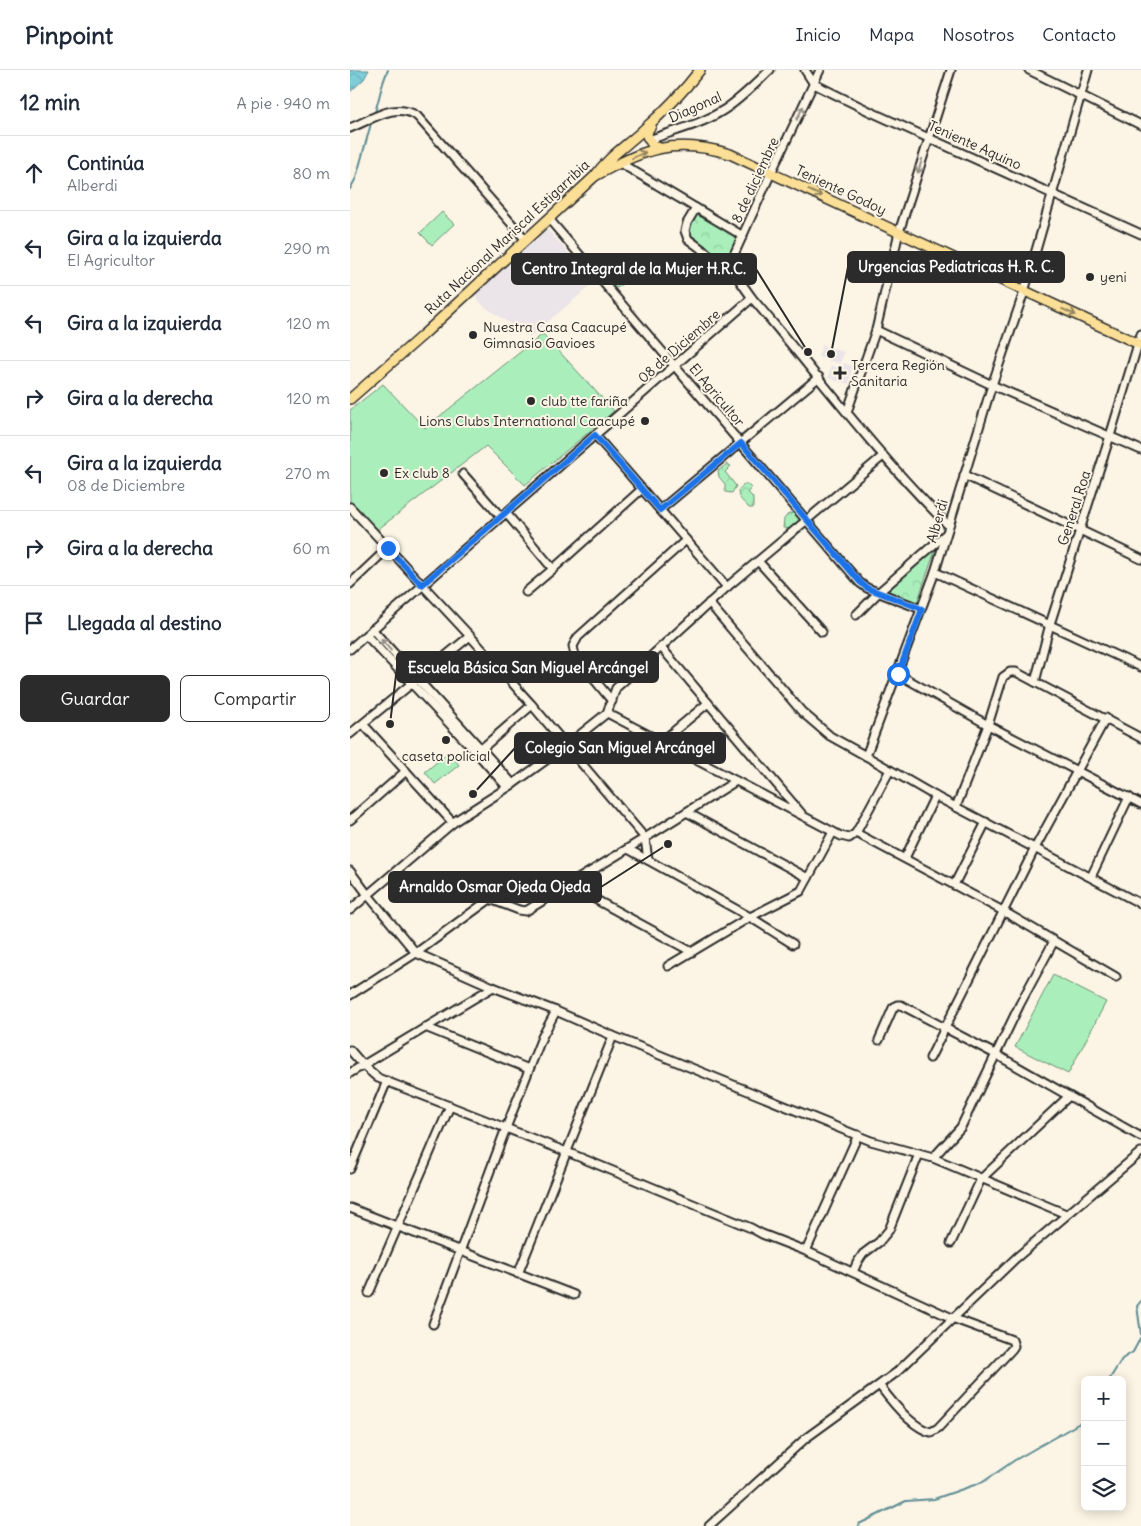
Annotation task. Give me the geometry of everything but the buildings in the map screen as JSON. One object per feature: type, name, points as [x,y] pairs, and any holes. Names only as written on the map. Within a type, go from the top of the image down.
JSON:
[{"type":"main road","name":"Ruta Nacional Mariscal Estigarribia","points":[[350,398],[424,334],[595,176],[612,156],[644,130],[664,110],[700,70]]},
{"type":"main road","points":[[659,148],[647,136],[648,130],[664,110]]},
{"type":"main road","name":"Teniente Godoy","points":[[595,176],[647,151],[659,148],[696,146],[715,149],[747,160],[1024,292],[1140,344]]},
{"type":"street","name":"Diagonal","points":[[649,140],[721,112],[738,100],[770,70]]},
{"type":"street","points":[[805,70],[814,84]]},
{"type":"street","name":"8 de diciembre","points":[[735,274],[732,259],[820,70]]},
{"type":"street","points":[[848,412],[876,330],[899,232],[951,70]]},
{"type":"street","points":[[1029,70],[1141,125]]},
{"type":"street","name":"Alberdi","points":[[866,756],[935,572],[992,385],[1024,292],[1088,70]]},
{"type":"street","name":"Teniente Aquino","points":[[814,84],[1141,234]]},
{"type":"street","points":[[350,128],[386,111],[409,111],[417,116],[526,240]]},
{"type":"street","points":[[620,163],[742,236]]},
{"type":"street","points":[[696,208],[687,223],[685,231],[688,239],[735,274],[752,298],[883,456],[948,525]]},
{"type":"street","name":"El Agricultor","points":[[548,219],[860,582],[867,588],[922,609]]},
{"type":"street","name":"08 de Diciembre","points":[[350,649],[752,298]]},
{"type":"street","points":[[876,330],[992,385],[1141,450]]},
{"type":"street","name":"General Roa","points":[[1035,682],[1050,624],[1140,344],[1141,334]]},
{"type":"street","points":[[660,510],[819,377]]},
{"type":"street","points":[[595,435],[727,587]]},
{"type":"street","points":[[350,910],[453,823],[510,786],[607,713],[616,688],[758,560],[883,456]]},
{"type":"street","points":[[463,474],[504,515],[553,569]]},
{"type":"street","points":[[964,475],[1141,559]]},
{"type":"street","points":[[526,592],[642,489]]},
{"type":"street","points":[[350,507],[532,705],[645,838],[648,860]]},
{"type":"street","points":[[856,615],[878,592],[946,534]]},
{"type":"street","points":[[612,702],[576,656],[573,646],[578,637],[686,540]]},
{"type":"street","points":[[350,584],[388,548]]},
{"type":"street","points":[[758,560],[822,632]]},
{"type":"street","points":[[935,572],[1141,667]]},
{"type":"street","points":[[710,603],[802,712],[830,736],[935,796],[1141,904]]},
{"type":"street","points":[[372,630],[414,681]]},
{"type":"street","points":[[366,635],[414,681],[510,786]]},
{"type":"street","points":[[350,734],[470,636]]},
{"type":"street","points":[[661,647],[804,817]]},
{"type":"street","points":[[956,807],[988,725],[1003,677],[1010,672],[1016,672],[1141,738]]},
{"type":"street","points":[[898,674],[988,725],[1141,804]]},
{"type":"street","points":[[661,742],[708,703]]},
{"type":"street","points":[[479,751],[532,705]]},
{"type":"street","points":[[607,713],[833,832],[849,838],[856,832],[890,770]]},
{"type":"street","points":[[930,1058],[1035,848],[1106,718]]},
{"type":"street","points":[[362,724],[453,823]]},
{"type":"street","points":[[350,820],[406,771]]},
{"type":"street","points":[[350,995],[416,953],[490,899],[526,911],[688,813],[736,781]]},
{"type":"street","points":[[905,858],[935,796]]},
{"type":"street","points":[[1090,877],[1129,797]]},
{"type":"street","points":[[688,813],[808,878]]},
{"type":"street","points":[[954,885],[986,822]]},
{"type":"street","points":[[668,966],[750,917],[800,891],[833,832]]},
{"type":"street","points":[[856,832],[1003,911],[1116,977]]},
{"type":"street","points":[[628,849],[750,917],[792,944]]},
{"type":"street","points":[[350,871],[416,953],[494,987],[858,1135],[933,1158],[1066,1214]]},
{"type":"street","points":[[569,885],[692,952]]},
{"type":"street","points":[[933,1158],[961,1127],[1020,1004],[1054,941]]},
{"type":"street","points":[[350,1073],[494,987]]},
{"type":"street","points":[[879,1040],[893,1008],[901,1005],[997,1055],[1141,1137]]},
{"type":"street","points":[[433,1324],[529,1069],[542,1037],[556,1011]]},
{"type":"street","points":[[425,1027],[529,1069]]},
{"type":"street","points":[[518,1274],[613,1036]]},
{"type":"street","points":[[350,1050],[378,1078],[566,1152],[806,1251],[952,1318],[1004,1336],[1012,1340],[1014,1346],[938,1428],[931,1432],[918,1427],[880,1386]]},
{"type":"street","points":[[350,1169],[387,1081]]},
{"type":"street","points":[[951,1243],[981,1179],[1069,1096]]},
{"type":"street","points":[[370,1293],[450,1106]]},
{"type":"street","points":[[806,1251],[858,1135]]},
{"type":"street","points":[[709,1526],[806,1438],[897,1372],[1016,1258],[1141,1152]]},
{"type":"street","points":[[853,1272],[863,1254],[879,1242],[889,1230],[919,1154]]},
{"type":"street","points":[[350,1208],[574,1295]]},
{"type":"shaded area","points":[[545,227],[595,282],[530,337],[485,307],[472,293]]},
{"type":"shaded area","points":[[822,345],[844,352],[840,364],[818,357]]},
{"type":"shaded area","name":"Tercera Región Sanitaria","points":[[844,363],[852,366],[849,384],[828,378],[831,365],[842,369]]},
{"type":"green space","points":[[696,208],[743,236],[732,259],[735,274],[688,239],[687,223]]},
{"type":"green space","points":[[442,212],[454,224],[432,245],[420,233]]},
{"type":"green space","points":[[637,260],[639,264],[635,272],[617,288],[614,286],[612,280]]},
{"type":"green space","points":[[543,334],[614,411],[525,485],[486,446],[377,530],[350,501],[350,410],[383,384],[425,428]]},
{"type":"green space","points":[[727,464],[731,466],[725,472],[736,486],[732,493],[725,492],[725,484],[719,477],[718,471]]},
{"type":"green space","points":[[744,484],[751,488],[748,492],[753,498],[753,508],[749,508],[739,496],[738,491]]},
{"type":"green space","points":[[789,513],[796,513],[801,519],[792,529],[783,528],[784,519]]},
{"type":"green space","points":[[937,545],[917,603],[886,590]]},
{"type":"green space","points":[[449,752],[459,765],[435,784],[425,772]]},
{"type":"green space","points":[[1053,975],[1106,1002],[1068,1074],[1015,1047]]},
{"type":"water","points":[[350,70],[369,70],[364,79],[350,92]]},
{"type":"waterway","points":[[374,115],[388,70]]},
{"type":"waterway","points":[[350,189],[356,178],[372,120]]},
{"type":"waterway","points":[[1141,1301],[1137,1306],[1141,1334]]},
{"type":"waterway","points":[[1111,1376],[1122,1359],[1133,1352],[1141,1337]]},
{"type":"waterway","points":[[858,1526],[906,1501],[934,1499],[983,1482],[1015,1460],[1083,1421]]},
{"type":"place","name":"yeni","points":[[1090,277]]},
{"type":"place","name":"Nuestra Casa Caacupé Gimnasio Gavioes","points":[[473,335]]},
{"type":"place","name":"Centro Integral de la Mujer H.R.C.","points":[[808,352]]},
{"type":"place","name":"Urgencias Pediatricas H. R. C.","points":[[831,354]]},
{"type":"place","name":"Tercera Región Sanitaria","points":[[840,373]]},
{"type":"place","name":"club tte fariña","points":[[531,401]]},
{"type":"place","name":"Lions Clubs International Caacupé","points":[[645,421]]},
{"type":"place","name":"Ex club 8","points":[[384,473]]},
{"type":"place","name":"Escuela Básica San Miguel Arcángel","points":[[390,724]]},
{"type":"place","name":"caseta policial","points":[[446,740]]},
{"type":"place","name":"Colegio San Miguel Arcángel","points":[[473,794]]},
{"type":"place","name":"Arnaldo Osmar Ojeda Ojeda","points":[[668,844]]},
{"type":"route","points":[[388,548],[422,585],[595,435],[660,510],[741,443],[860,582],[867,588],[922,609],[898,674]]}]
